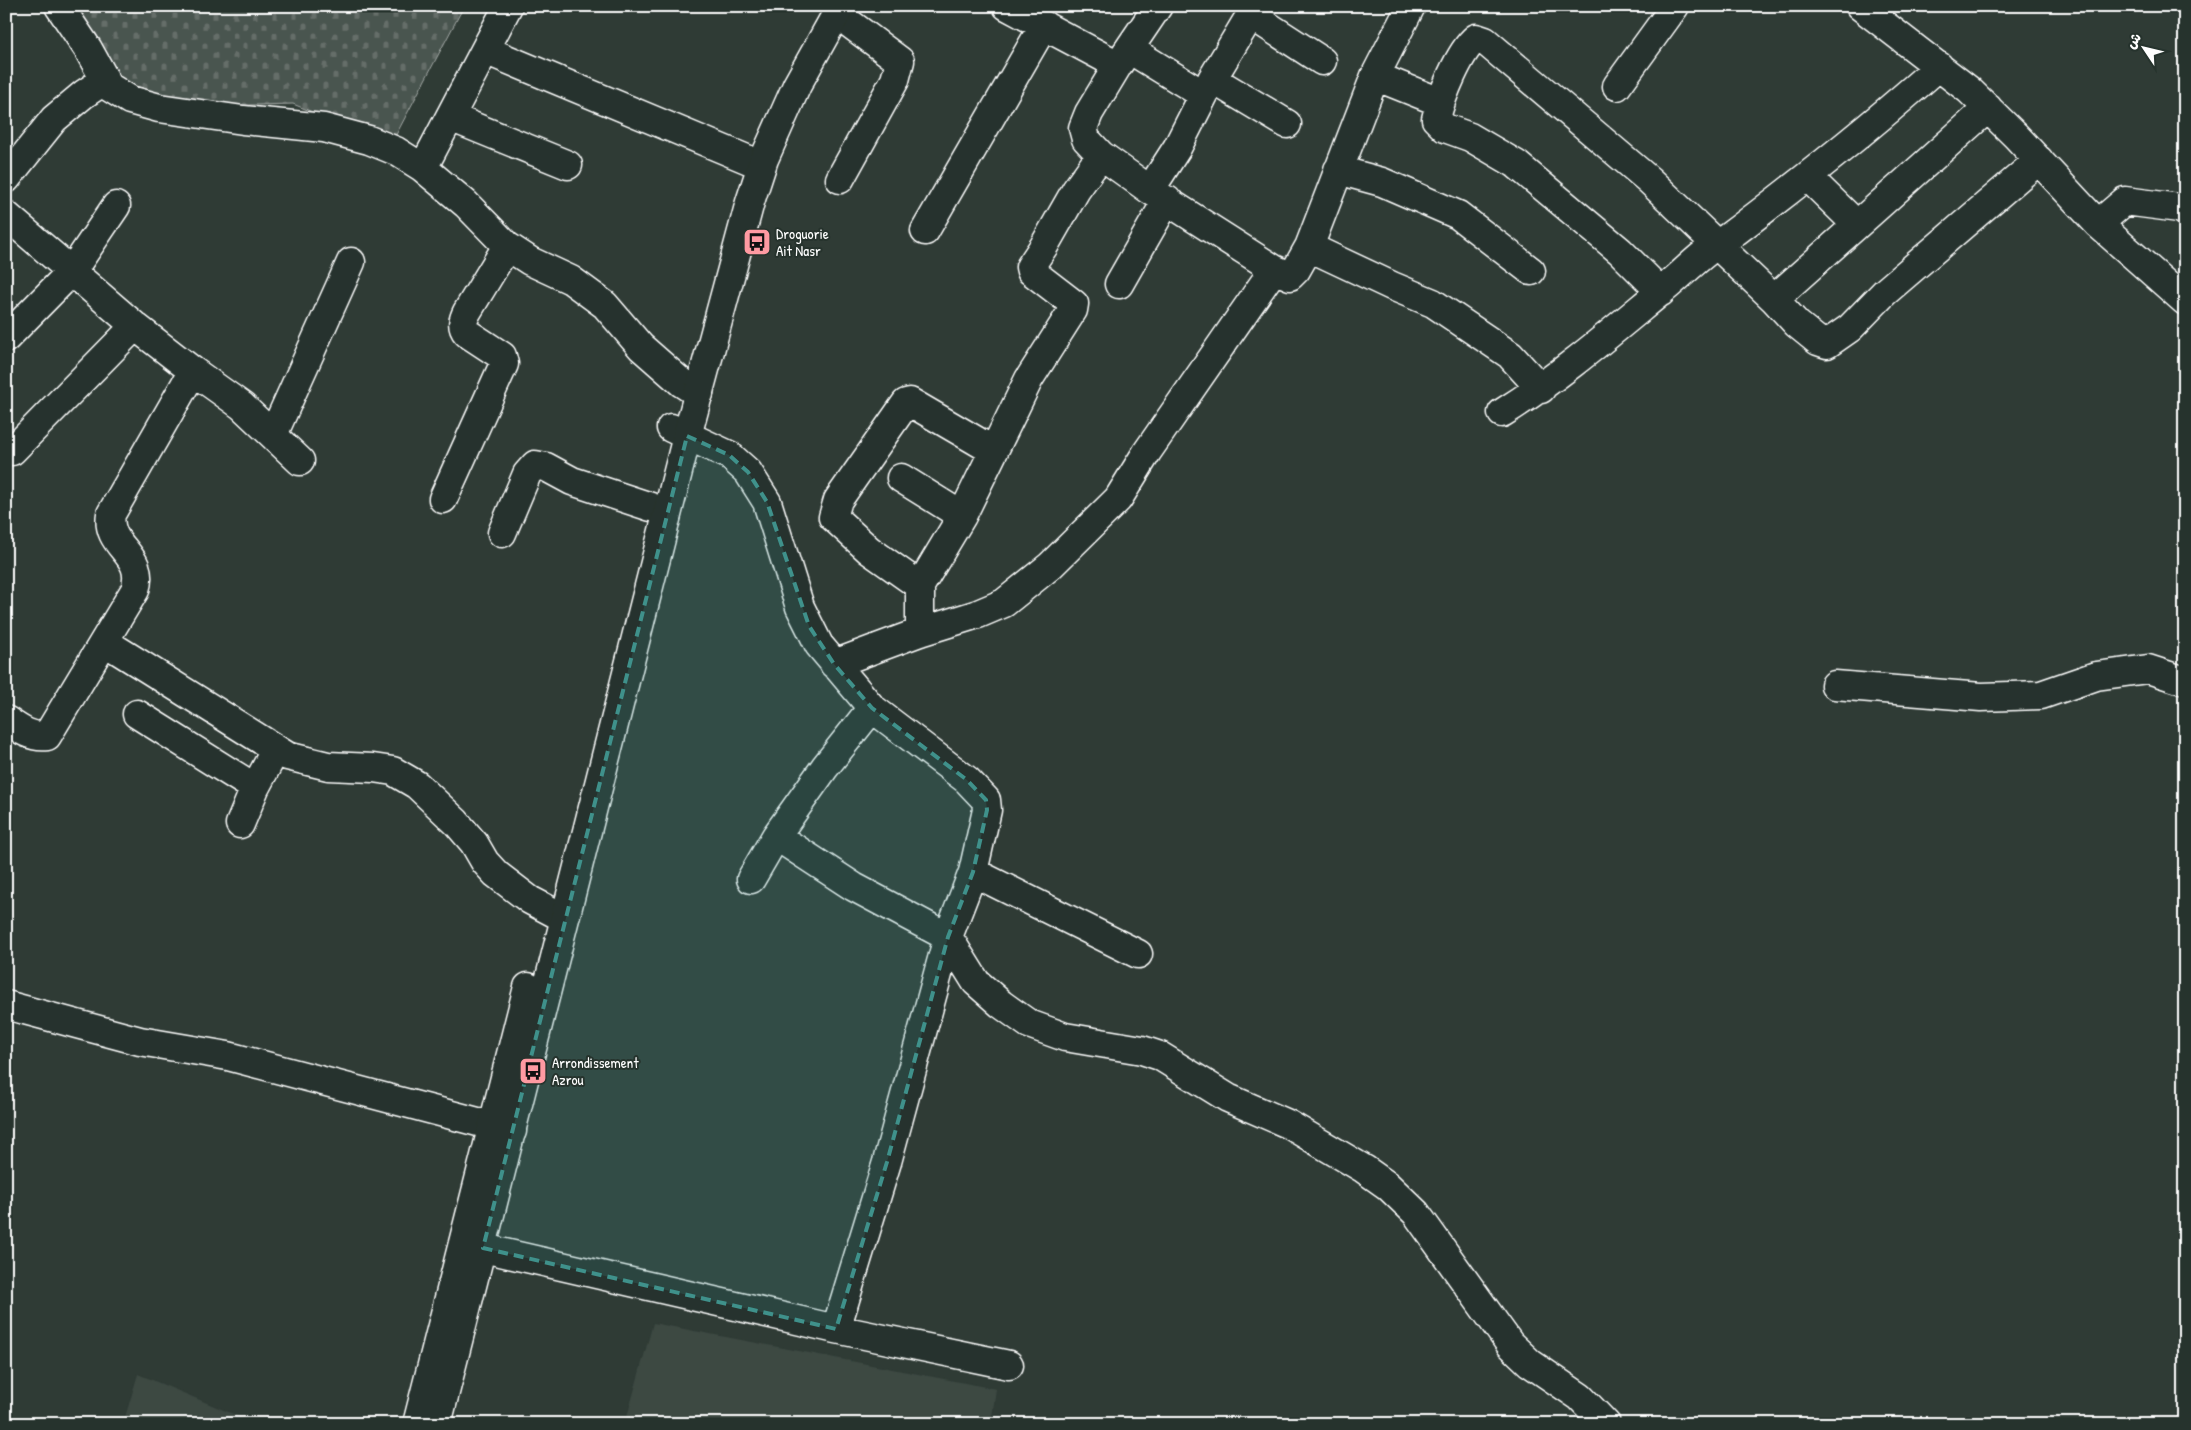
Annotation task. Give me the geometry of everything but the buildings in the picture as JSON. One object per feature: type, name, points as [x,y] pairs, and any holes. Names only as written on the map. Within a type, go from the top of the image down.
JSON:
[{"type":"street","points":[[59,6],[88,49],[109,87],[117,93],[144,105],[243,120],[324,128],[369,140],[396,151],[423,168],[466,204],[507,246],[530,261],[571,280],[599,300],[641,347],[690,388]]},
{"type":"street","points":[[423,168],[508,6]]},
{"type":"street","points":[[1007,6],[1044,25],[1123,57],[1208,87],[1287,124]]},
{"type":"street","points":[[1158,6],[1123,57],[1089,113],[1084,128],[1086,139],[1102,155],[1159,195],[1274,269],[1290,276],[1296,270],[1309,247],[1375,76],[1411,6]]},
{"type":"street","points":[[1617,86],[1676,6]]},
{"type":"street","points":[[1860,6],[1939,66],[1988,108],[2098,224],[2185,302]]},
{"type":"street","points":[[437,1424],[437,1384],[690,388],[722,243],[749,160],[786,74],[834,9]]},
{"type":"street","points":[[834,9],[900,61],[895,80],[840,179]]},
{"type":"street","points":[[690,388],[764,159],[834,9]]},
{"type":"street","points":[[1119,284],[1159,195],[1177,148],[1208,87],[1254,10],[1322,61]]},
{"type":"street","points":[[925,231],[1044,25]]},
{"type":"street","points":[[1661,292],[1620,251],[1516,164],[1470,137],[1440,125],[1436,119],[1440,102],[1468,45],[1476,38],[1485,41],[1649,180],[1798,324],[1818,341],[1826,344],[1850,328],[1884,292],[2039,160]]},
{"type":"street","points":[[485,50],[749,160]]},
{"type":"street","points":[[1502,413],[1541,389],[1661,292],[1716,244],[1727,238],[1808,177],[1884,115],[1939,66]]},
{"type":"street","points":[[1375,76],[1440,102]]},
{"type":"street","points":[[6,179],[54,119],[104,80]]},
{"type":"street","points":[[1774,299],[1988,108]]},
{"type":"street","points":[[450,117],[568,165]]},
{"type":"street","points":[[920,632],[920,586],[962,516],[1029,379],[1074,304],[1031,271],[1030,267],[1076,190],[1102,155]]},
{"type":"street","points":[[1338,170],[1382,182],[1458,215],[1531,271]]},
{"type":"street","points":[[1808,177],[1857,225]]},
{"type":"street","points":[[2098,224],[2125,201],[2179,208],[2185,211]]},
{"type":"street","points":[[6,338],[72,271],[116,206]]},
{"type":"street","points":[[6,215],[135,326],[242,406],[300,461]]},
{"type":"street","points":[[443,499],[504,364],[502,356],[467,334],[463,323],[467,312],[507,246]]},
{"type":"street","points":[[1309,247],[1433,303],[1510,355],[1541,389]]},
{"type":"street","points":[[273,435],[352,262]]},
{"type":"street","points":[[834,664],[920,632],[978,614],[1004,603],[1050,566],[1118,498],[1147,452],[1274,269]]},
{"type":"street","points":[[12,451],[135,326]]},
{"type":"street","points":[[6,720],[25,733],[38,738],[47,736],[135,590],[138,572],[134,562],[112,532],[109,523],[111,514],[193,371]]},
{"type":"street","points":[[920,586],[862,545],[833,517],[838,500],[906,403],[910,402],[994,451]]},
{"type":"street","points":[[556,914],[651,507],[679,432]]},
{"type":"street","points":[[679,432],[729,455],[748,472],[767,502],[800,607],[819,645],[834,664],[872,708],[967,780],[986,800],[987,810],[973,872],[948,937],[887,1162],[836,1329]]},
{"type":"street","points":[[502,533],[527,474],[535,465],[542,465],[572,481],[651,507]]},
{"type":"street","points":[[901,478],[962,516]]},
{"type":"street","points":[[105,642],[288,756],[328,766],[393,771],[417,785],[438,803],[474,843],[485,862],[496,874],[530,900],[556,914]]},
{"type":"street","points":[[1835,685],[1981,697],[2040,695],[2096,676],[2148,669],[2185,681]]},
{"type":"street","points":[[751,879],[776,836],[825,767],[872,708]]},
{"type":"street","points":[[137,714],[255,788]]},
{"type":"street","points":[[240,824],[255,788],[276,749]]},
{"type":"street","points":[[776,836],[854,887],[948,937],[976,982],[1001,1004],[1029,1024],[1065,1037],[1142,1050],[1160,1056],[1228,1098],[1288,1124],[1326,1145],[1388,1186],[1416,1213],[1510,1344],[1530,1363],[1580,1397],[1606,1424]]},
{"type":"street","points":[[973,872],[1138,954]]},
{"type":"street","points":[[6,1005],[140,1041],[228,1056],[502,1128]]},
{"type":"street","points":[[417,1424],[437,1384],[483,1248],[502,1128]]},
{"type":"street","points":[[483,1248],[836,1329],[1009,1365]]},
{"type":"highlighted area","points":[[687,436],[729,455],[748,472],[767,502],[809,626],[834,664],[872,708],[967,780],[986,800],[987,810],[973,872],[948,937],[887,1162],[836,1329],[483,1248]]},
{"type":"shaded area","points":[[653,1323],[996,1389],[991,1424],[625,1424]]},
{"type":"shaded area","points":[[138,1374],[257,1424],[123,1424]]},
{"type":"green space","points":[[61,6],[464,6],[389,148],[332,120],[293,104],[213,106],[143,94],[101,70]]},
{"type":"place","name":"Droguorie Ait Nasr","points":[[757,242]]},
{"type":"place","name":"Arrondissement Azrou","points":[[533,1071]]}]
